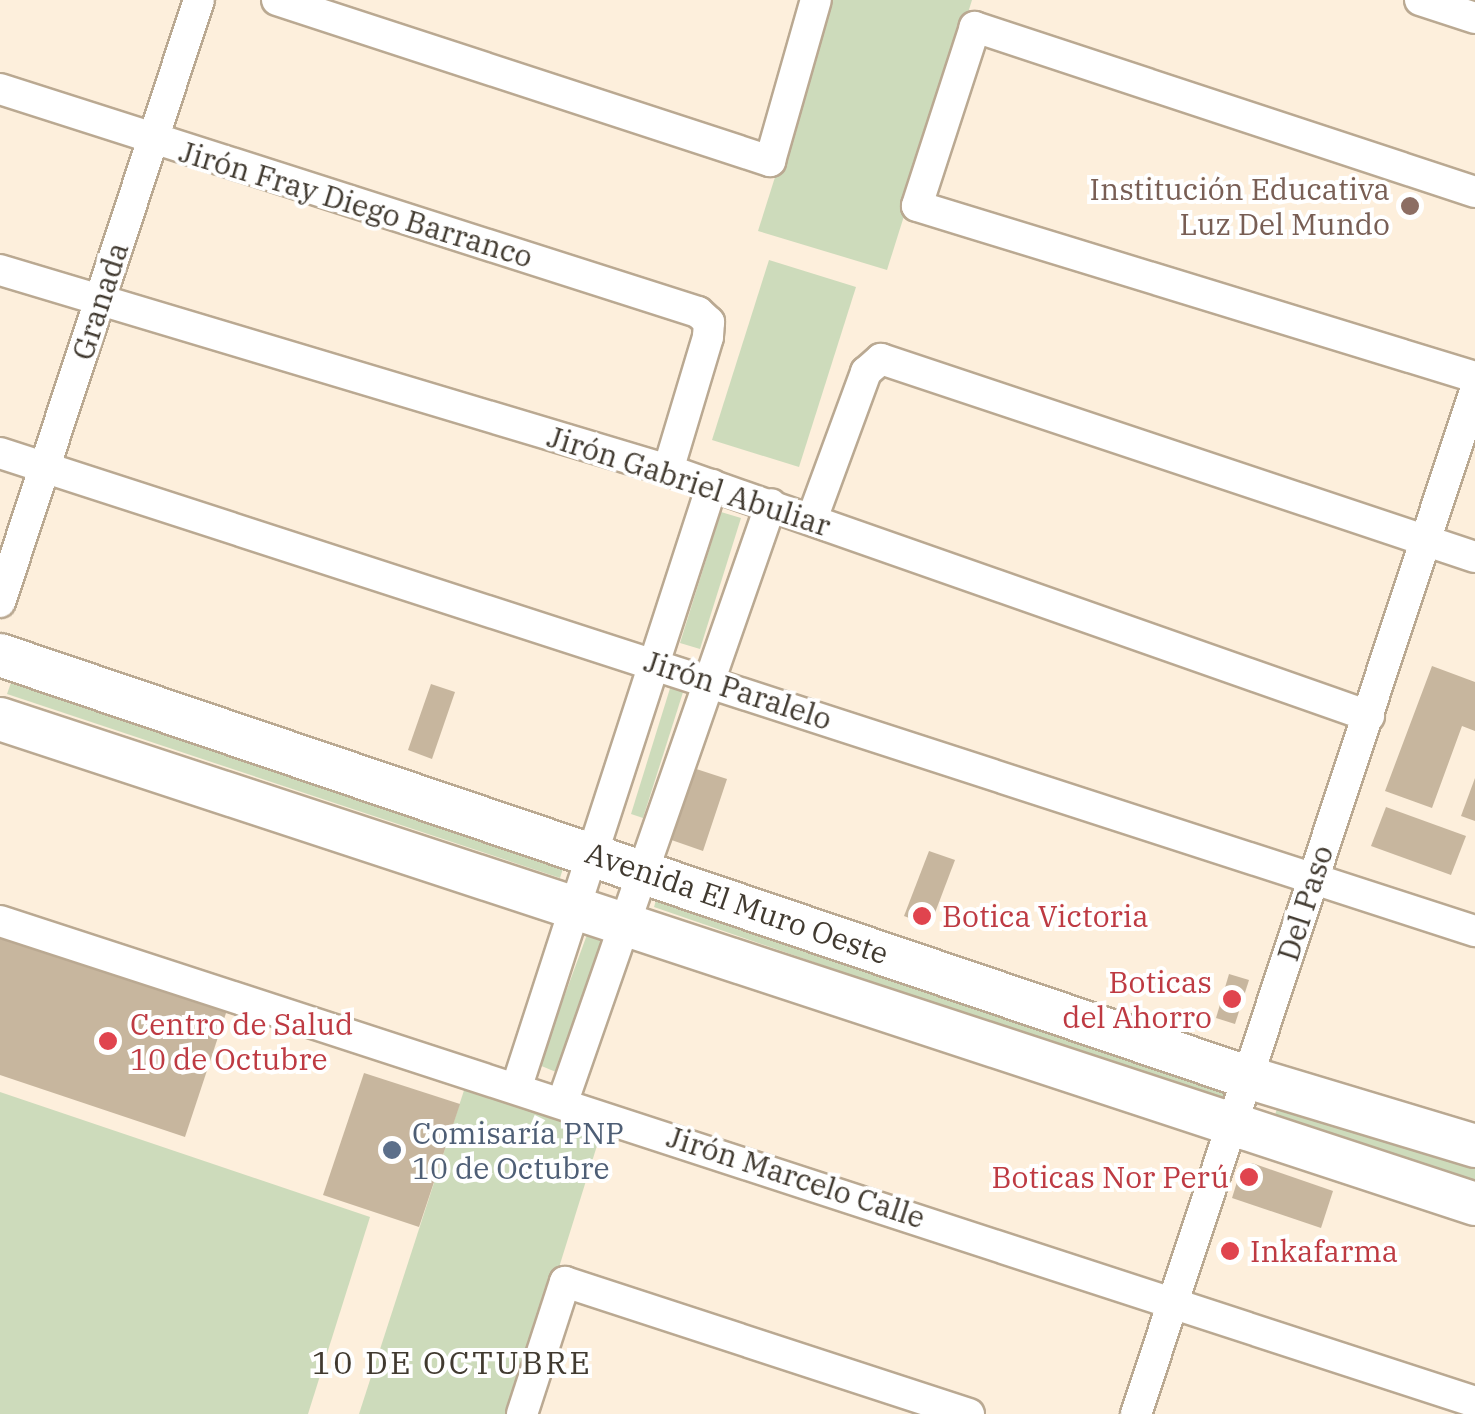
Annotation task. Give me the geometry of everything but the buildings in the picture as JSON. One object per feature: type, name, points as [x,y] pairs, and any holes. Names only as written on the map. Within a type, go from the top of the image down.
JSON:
[{"type":"main road","name":"Avenida El Muro Oeste","points":[[0,654],[1250,1078],[1475,1146]]},
{"type":"main road","name":"Avenida El Muro Oeste","points":[[0,719],[625,921],[1475,1204]]},
{"type":"street","name":"Granada","points":[[0,602],[199,0]]},
{"type":"street","points":[[277,0],[770,162],[816,0]]},
{"type":"street","points":[[1420,0],[1475,18]]},
{"type":"street","points":[[1475,192],[975,27],[917,206],[1475,377]]},
{"type":"street","name":"Jirón Fray Diego Barranco","points":[[0,89],[698,312],[708,322],[668,470]]},
{"type":"street","name":"Jirón Gabriel Abuliar","points":[[0,270],[99,304],[668,470],[1369,716]]},
{"type":"street","points":[[812,519],[866,372],[880,359],[1475,557]]},
{"type":"street","name":"Del Paso","points":[[1136,1414],[1475,391]]},
{"type":"street","name":"Jirón Paralelo","points":[[0,453],[1475,931]]},
{"type":"street","points":[[518,1086],[712,485]]},
{"type":"street","points":[[562,1101],[771,504]]},
{"type":"street","name":"Jirón Marcelo Calle","points":[[0,920],[1174,1300],[1475,1402]]},
{"type":"street","points":[[522,1414],[565,1282],[969,1414]]},
{"type":"green space","points":[[831,0],[972,0],[887,270],[758,231]]},
{"type":"green space","points":[[769,260],[856,287],[799,467],[712,440]]},
{"type":"green space","points":[[721,512],[741,518],[700,649],[680,643]]},
{"type":"green space","points":[[14,674],[567,856],[560,878],[7,694]]},
{"type":"green space","points":[[672,682],[685,686],[643,818],[631,814]]},
{"type":"green space","points":[[660,887],[1231,1085],[1224,1104],[654,907]]},
{"type":"green space","points":[[588,932],[606,938],[556,1072],[539,1065]]},
{"type":"green space","points":[[468,1078],[605,1120],[512,1414],[359,1414]]},
{"type":"green space","points":[[0,1092],[370,1217],[308,1414],[0,1414]]},
{"type":"green space","points":[[1281,1096],[1475,1159],[1475,1183],[1274,1118]]},
{"type":"place","name":"Institución Educativa Luz Del Mundo","points":[[1410,206]]},
{"type":"place","name":"Botica Victoria","points":[[922,916]]},
{"type":"place","name":"Boticas del Ahorro","points":[[1232,999]]},
{"type":"place","name":"Centro de Salud 10 de Octubre","points":[[108,1041]]},
{"type":"place","name":"Comisaría PNP 10 de Octubre","points":[[392,1150]]},
{"type":"place","name":"Boticas Nor Perú","points":[[1249,1177]]},
{"type":"place","name":"Inkafarma","points":[[1230,1251]]},
{"type":"district","name":"10 DE OCTUBRE","points":[[452,1362]]}]
